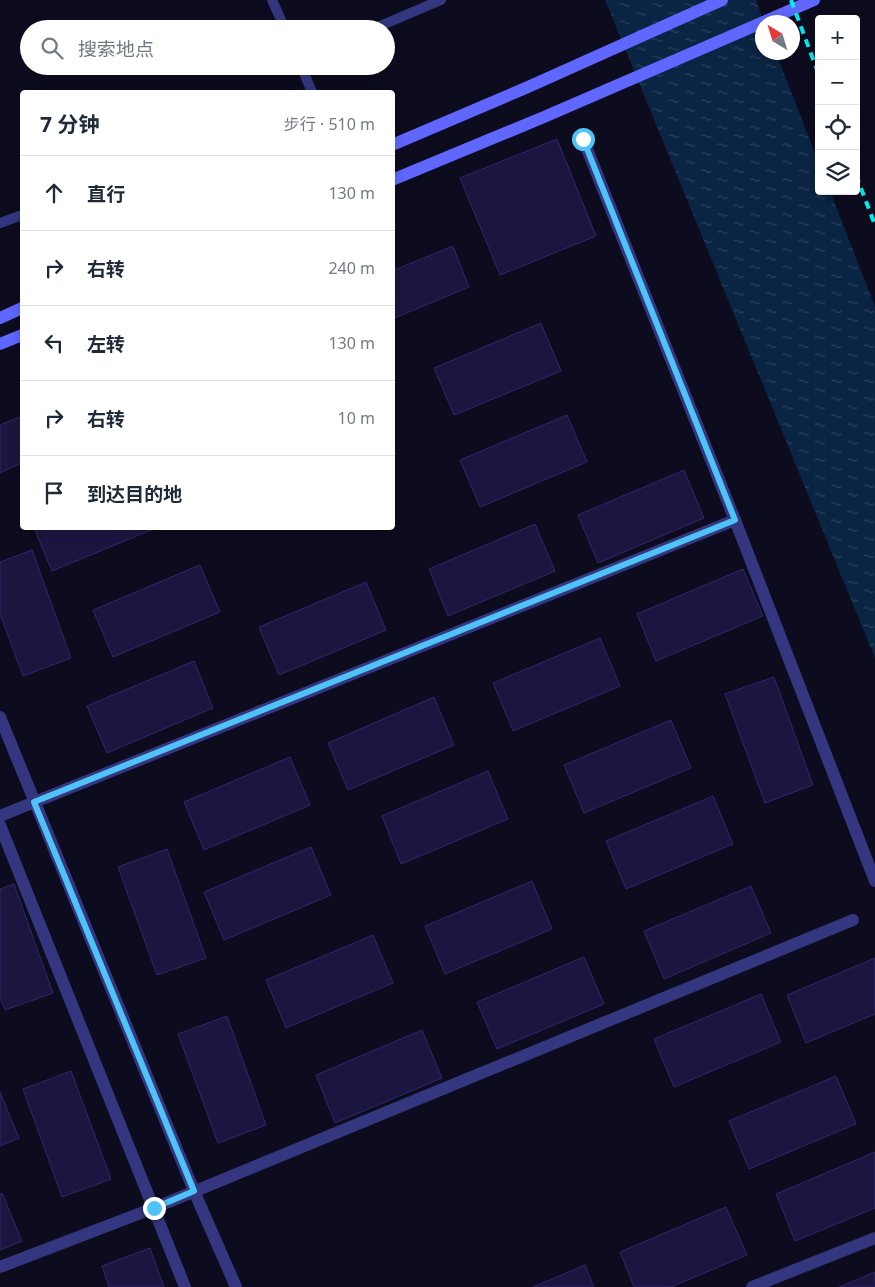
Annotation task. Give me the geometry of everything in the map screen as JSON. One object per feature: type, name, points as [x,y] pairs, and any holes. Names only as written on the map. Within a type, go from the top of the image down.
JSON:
[{"type":"main road","points":[[395,144],[528,88],[722,0]]},
{"type":"main road","points":[[395,179],[544,117],[813,0]]},
{"type":"main road","points":[[0,318],[20,309]]},
{"type":"main road","points":[[0,344],[20,336]]},
{"type":"street","points":[[583,139],[735,520],[875,881]]},
{"type":"street","points":[[0,816],[735,520]]},
{"type":"street","points":[[0,717],[194,1191],[236,1287]]},
{"type":"street","points":[[0,825],[185,1287]]},
{"type":"street","points":[[0,1267],[154,1208],[853,920]]},
{"type":"street","points":[[752,1287],[875,1238]]},
{"type":"lane","points":[[272,0],[281,20]]},
{"type":"lane","points":[[394,20],[441,0]]},
{"type":"lane","points":[[305,75],[311,90]]},
{"type":"lane","points":[[0,223],[20,215]]},
{"type":"water","points":[[605,0],[756,0],[761,15],[755,15],[755,60],[779,60],[815,153],[815,195],[832,195],[875,307],[875,658]]},
{"type":"building","points":[[557,139],[596,236],[500,275],[460,178]]},
{"type":"building","points":[[453,246],[469,287],[395,318],[395,270]]},
{"type":"building","points":[[541,323],[561,371],[454,415],[434,368]]},
{"type":"building","points":[[567,415],[587,462],[480,507],[460,460]]},
{"type":"building","points":[[20,417],[20,464],[0,473],[0,425]]},
{"type":"building","points":[[684,470],[704,518],[598,563],[578,515]]},
{"type":"building","points":[[535,524],[555,571],[448,616],[429,569]]},
{"type":"building","points":[[35,530],[151,530],[52,571]]},
{"type":"building","points":[[32,550],[71,658],[23,676],[0,614],[0,562]]},
{"type":"building","points":[[200,565],[220,612],[113,657],[93,610]]},
{"type":"building","points":[[743,569],[763,616],[656,661],[637,614]]},
{"type":"building","points":[[366,582],[386,630],[279,675],[259,627]]},
{"type":"building","points":[[600,638],[620,686],[513,731],[493,683]]},
{"type":"building","points":[[194,661],[213,708],[107,753],[87,706]]},
{"type":"building","points":[[774,677],[813,785],[765,803],[725,694]]},
{"type":"building","points":[[434,697],[454,745],[348,790],[328,743]]},
{"type":"building","points":[[671,720],[691,768],[584,813],[564,765]]},
{"type":"building","points":[[290,757],[310,805],[204,850],[184,802]]},
{"type":"building","points":[[488,771],[508,819],[401,864],[382,816]]},
{"type":"building","points":[[713,796],[733,844],[626,889],[606,841]]},
{"type":"building","points":[[311,847],[331,895],[224,940],[204,892]]},
{"type":"building","points":[[167,849],[206,958],[157,975],[118,867]]},
{"type":"building","points":[[532,881],[552,929],[445,974],[425,926]]},
{"type":"building","points":[[14,884],[53,993],[5,1010],[0,998],[0,889]]},
{"type":"building","points":[[751,886],[771,933],[664,979],[644,931]]},
{"type":"building","points":[[373,935],[393,983],[286,1028],[266,980]]},
{"type":"building","points":[[584,957],[604,1004],[497,1049],[477,1002]]},
{"type":"building","points":[[875,958],[875,1014],[806,1043],[787,995]]},
{"type":"building","points":[[761,994],[781,1042],[674,1087],[654,1039]]},
{"type":"building","points":[[227,1016],[266,1125],[218,1143],[178,1034]]},
{"type":"building","points":[[422,1030],[442,1078],[335,1123],[316,1075]]},
{"type":"building","points":[[71,1071],[111,1179],[62,1197],[23,1089]]},
{"type":"building","points":[[836,1076],[856,1124],[749,1169],[729,1121]]},
{"type":"building","points":[[0,1092],[19,1138],[0,1146]]},
{"type":"building","points":[[875,1152],[875,1208],[795,1241],[776,1194]]},
{"type":"building","points":[[2,1193],[22,1241],[0,1250],[0,1194]]},
{"type":"building","points":[[726,1207],[747,1255],[671,1287],[634,1287],[620,1252]]},
{"type":"building","points":[[150,1248],[164,1287],[109,1287],[102,1266]]},
{"type":"building","points":[[585,1265],[594,1287],[533,1287]]},
{"type":"building","points":[[875,1272],[875,1287],[839,1287]]},
{"type":"railway","points":[[791,0],[815,64]]},
{"type":"railway","points":[[860,186],[875,225]]},
{"type":"route","points":[[154,1208],[194,1191],[34,802],[735,520],[583,139]]}]
